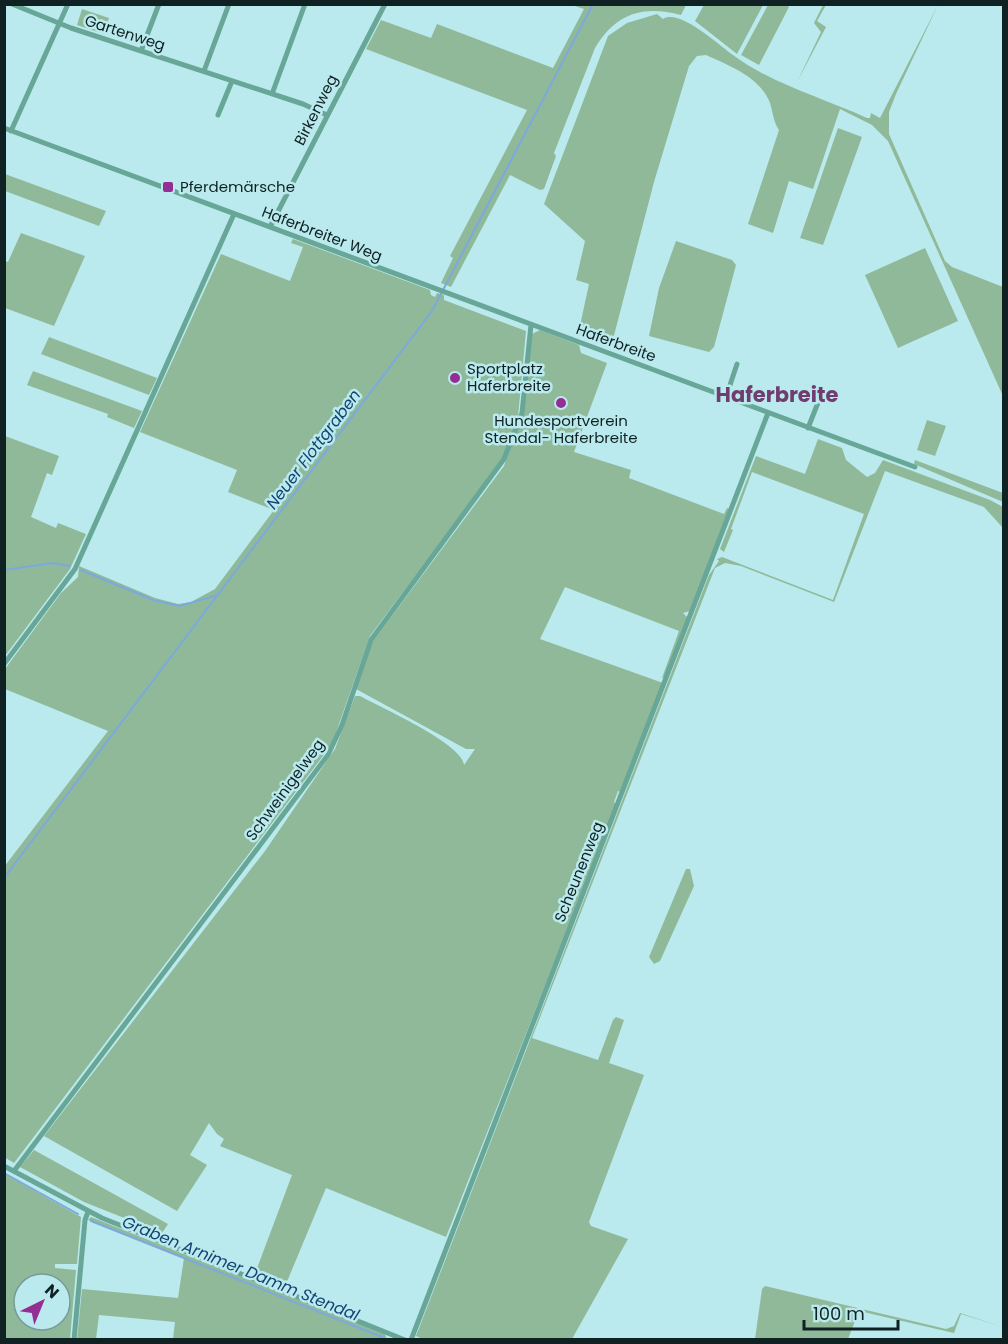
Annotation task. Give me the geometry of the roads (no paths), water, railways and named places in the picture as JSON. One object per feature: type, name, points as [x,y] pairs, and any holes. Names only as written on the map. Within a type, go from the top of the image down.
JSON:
[{"type":"street","name":"Gartenweg","points":[[12,4],[59,24],[272,94],[327,115]]},
{"type":"street","points":[[5,136],[68,4]]},
{"type":"street","points":[[141,51],[159,4]]},
{"type":"street","points":[[204,71],[230,4]]},
{"type":"street","points":[[272,94],[305,4]]},
{"type":"street","name":"Birkenweg","points":[[270,227],[385,4]]},
{"type":"street","points":[[218,116],[232,81]]},
{"type":"street","name":"Haferbreiter Weg","points":[[8,129],[497,311]]},
{"type":"street","points":[[4,664],[75,569],[234,214]]},
{"type":"street","name":"Haferbreite","points":[[497,311],[915,467]]},
{"type":"street","name":"Schweinigelweg","points":[[14,1171],[328,755],[342,725],[370,640],[504,459],[522,413],[531,325]]},
{"type":"street","points":[[726,398],[737,364]]},
{"type":"street","points":[[808,428],[824,390]]},
{"type":"street","name":"Scheunenweg","points":[[411,1340],[768,413]]},
{"type":"street","points":[[4,1166],[88,1212],[405,1340]]},
{"type":"street","points":[[74,1340],[85,1220],[88,1212]]},
{"type":"waterway","name":"Neuer Flottgraben","points":[[4,878],[432,311],[593,4]]},
{"type":"waterway","points":[[4,570],[53,563],[70,566]]},
{"type":"waterway","points":[[81,570],[153,600],[180,606],[218,595]]},
{"type":"waterway","name":"Graben Arnimer Damm Stendal","points":[[4,1173],[78,1214]]},
{"type":"waterway","name":"Graben Arnimer Damm Stendal","points":[[91,1221],[382,1337]]},
{"type":"place","name":"Pferdemärsche","points":[[168,187]]},
{"type":"place","name":"Sportplatz Haferbreite","points":[[455,378]]},
{"type":"place","name":"Hundesportverein Stendal- Haferbreite","points":[[561,403]]},
{"type":"district","name":"Haferbreite","points":[[777,395]]}]
